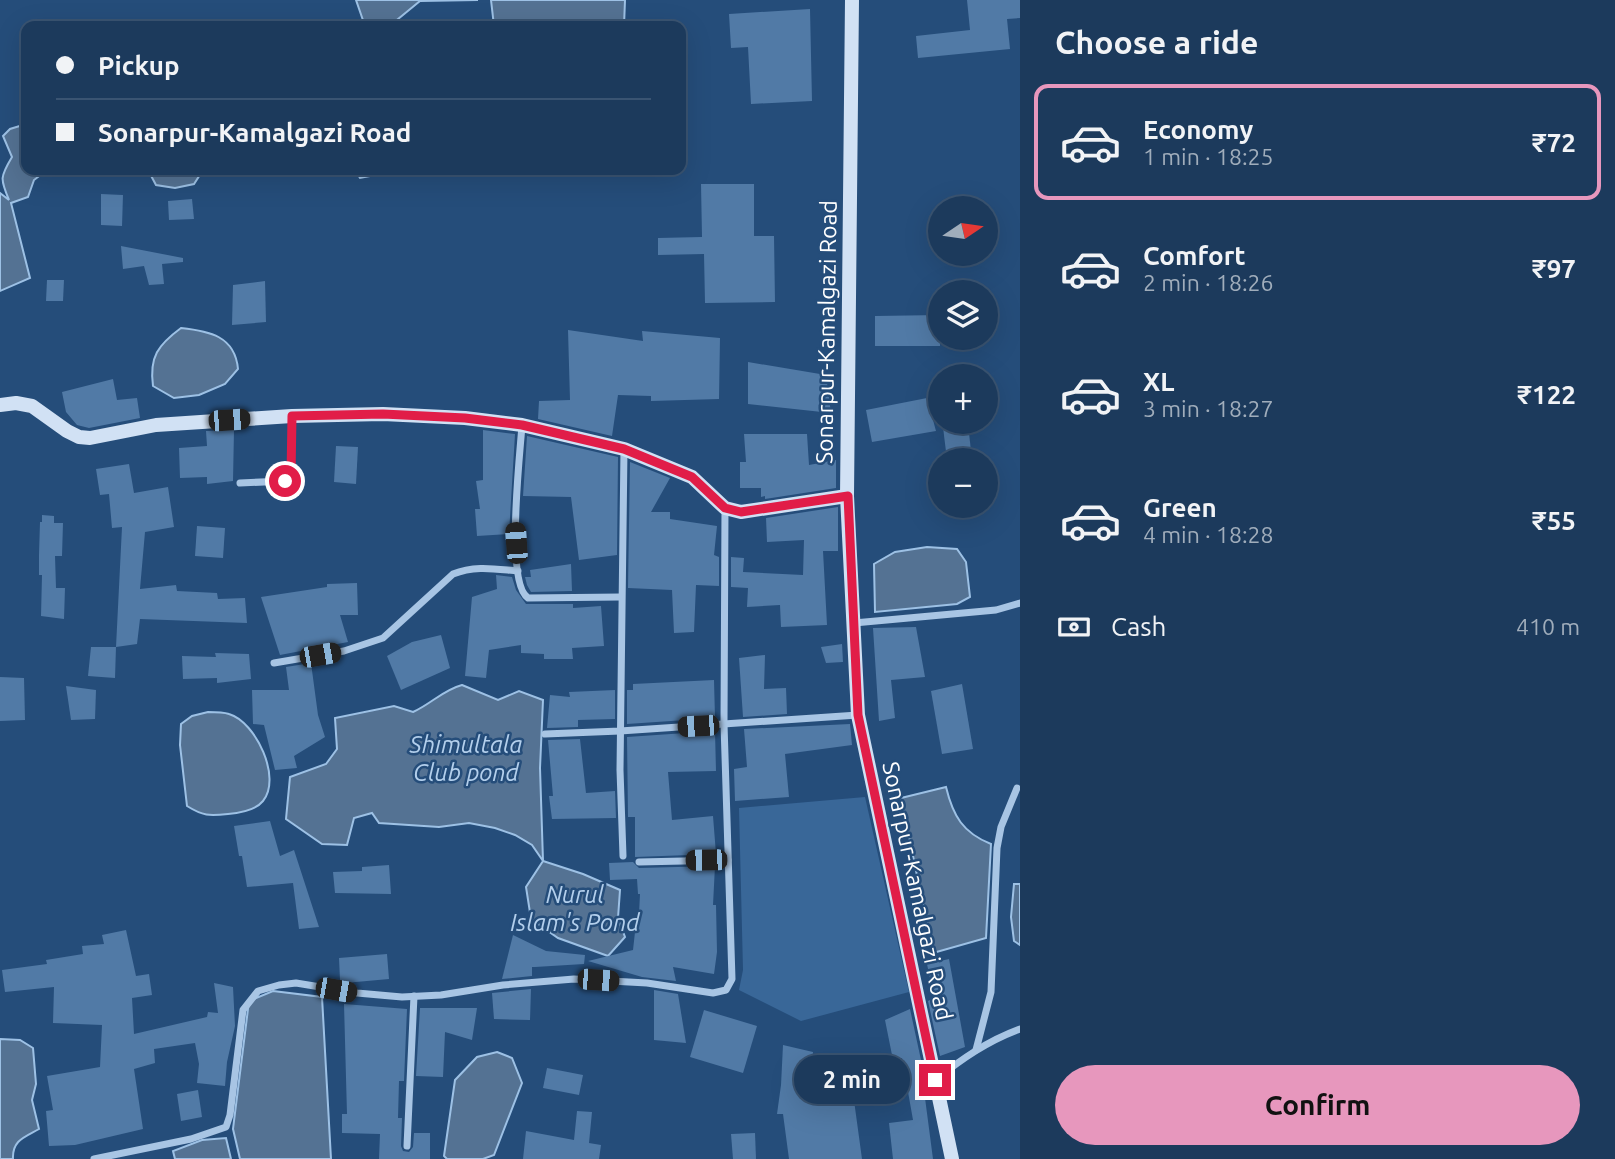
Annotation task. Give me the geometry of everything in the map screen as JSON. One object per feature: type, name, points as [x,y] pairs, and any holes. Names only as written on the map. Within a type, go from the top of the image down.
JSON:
[{"type":"main road","name":"Sonarpur-Kamalgazi Road","points":[[852,0],[848,496],[858,715],[952,1159]]},
{"type":"main road","points":[[0,405],[16,403],[32,406],[67,431],[79,437],[90,438],[156,425],[292,416],[383,414],[465,418],[522,425],[624,449],[692,477],[725,508],[741,512],[848,496]]},
{"type":"street","points":[[240,483],[285,481],[291,476],[292,416]]},
{"type":"street","points":[[522,425],[514,516],[520,589],[528,598],[620,597]]},
{"type":"street","points":[[624,449],[620,597],[624,856]]},
{"type":"street","points":[[94,1159],[191,1139],[226,1127],[230,1115],[243,1010],[258,991],[296,983],[357,993],[415,996],[573,979],[647,983],[713,993],[726,990],[732,979],[724,724],[725,508]]},
{"type":"street","points":[[274,663],[344,651],[383,638],[453,574],[466,569],[518,571]]},
{"type":"street","points":[[853,623],[996,610],[1020,603]]},
{"type":"street","points":[[545,734],[858,715]]},
{"type":"street","points":[[976,1050],[991,992],[997,848],[1017,788]]},
{"type":"street","points":[[639,862],[728,860]]},
{"type":"street","points":[[407,1146],[415,996]]},
{"type":"street","points":[[935,1080],[976,1050],[996,1038],[1020,1029]]},
{"type":"shaded area","points":[[865,797],[909,992],[801,1021],[739,990],[743,970],[739,808]]},
{"type":"water","points":[[356,0],[478,0],[420,1],[396,21],[363,21]]},
{"type":"water","points":[[491,0],[625,0],[624,21],[493,21]]},
{"type":"water","points":[[21,126],[21,175],[40,175],[34,180],[28,197],[11,203],[30,278],[0,291],[0,193],[9,200],[3,178],[12,157],[3,136],[10,129]]},
{"type":"water","points":[[151,175],[200,175],[194,184],[175,188],[156,185]]},
{"type":"water","points":[[181,328],[219,337],[232,349],[238,369],[225,384],[199,395],[174,398],[153,386],[152,367],[157,352],[166,340]]},
{"type":"water","points":[[927,547],[957,549],[966,562],[970,597],[957,604],[875,612],[874,564],[895,552]]},
{"type":"water","name":"Shimultala Club pond","points":[[462,685],[498,700],[519,691],[543,700],[540,768],[543,861],[532,845],[515,835],[469,823],[439,827],[379,823],[372,813],[354,818],[347,845],[322,844],[286,819],[290,777],[326,764],[337,749],[335,718],[394,706],[413,712]]},
{"type":"water","points":[[208,712],[227,713],[239,719],[257,739],[263,752],[270,779],[268,791],[263,801],[251,809],[211,815],[187,806],[180,745],[181,724],[192,716]]},
{"type":"water","points":[[946,787],[952,807],[966,829],[991,844],[986,938],[933,953],[901,798]]},
{"type":"water","name":"Nurul Islam's Pond","points":[[543,861],[620,890],[618,918],[625,937],[608,956],[558,938],[531,919],[526,887]]},
{"type":"water","points":[[1014,884],[1020,884],[1020,945],[1014,941],[1011,917]]},
{"type":"water","points":[[273,991],[322,997],[331,1159],[240,1159],[233,1129],[249,1001]]},
{"type":"water","points":[[0,1039],[20,1040],[33,1048],[36,1084],[32,1100],[39,1129],[17,1143],[13,1159],[0,1159]]},
{"type":"water","points":[[497,1052],[512,1058],[522,1083],[494,1155],[483,1159],[447,1159],[444,1156],[455,1080],[477,1057]]},
{"type":"water","points":[[226,1138],[231,1159],[175,1159],[173,1151],[202,1140]]},
{"type":"building","points":[[967,0],[1020,0],[1020,18],[1007,19],[1010,49],[918,58],[916,36],[970,30]]},
{"type":"building","points":[[810,9],[812,101],[751,104],[748,47],[731,48],[729,14]]},
{"type":"building","points":[[701,184],[754,184],[754,236],[774,236],[775,302],[705,303],[704,254],[658,255],[658,238],[702,237]]},
{"type":"building","points":[[101,194],[123,195],[122,226],[101,225]]},
{"type":"building","points":[[192,199],[194,219],[169,220],[168,201]]},
{"type":"building","points":[[121,246],[183,258],[183,262],[162,264],[164,284],[149,285],[144,266],[123,269]]},
{"type":"building","points":[[47,280],[64,280],[63,301],[46,301]]},
{"type":"building","points":[[265,281],[266,322],[232,325],[233,285]]},
{"type":"building","points":[[928,315],[928,346],[875,346],[875,316]]},
{"type":"building","points":[[568,330],[643,341],[642,331],[720,338],[719,399],[651,401],[651,396],[618,395],[612,436],[538,419],[539,401],[570,400]]},
{"type":"building","points":[[748,362],[826,375],[831,413],[748,404]]},
{"type":"building","points":[[113,379],[117,400],[137,398],[140,418],[89,428],[77,425],[66,412],[62,392]]},
{"type":"building","points":[[927,398],[928,432],[872,442],[866,410]]},
{"type":"building","points":[[234,430],[233,481],[207,484],[207,477],[180,478],[179,448],[207,446],[206,431]]},
{"type":"building","points":[[483,430],[515,434],[509,534],[477,536],[475,509],[480,509],[476,481],[483,480]]},
{"type":"building","points":[[744,434],[807,434],[809,465],[836,460],[836,488],[765,499],[765,496],[761,497],[761,488],[740,488],[740,462],[746,462]]},
{"type":"building","points":[[944,434],[969,434],[971,448],[946,448]]},
{"type":"building","points":[[527,436],[618,457],[617,555],[579,560],[571,497],[523,496]]},
{"type":"building","points":[[336,446],[358,447],[356,484],[334,482]]},
{"type":"building","points":[[630,462],[670,478],[651,512],[670,512],[670,519],[717,526],[714,555],[719,557],[719,586],[696,585],[694,632],[674,633],[672,590],[628,588]]},
{"type":"building","points":[[129,464],[134,493],[168,487],[174,527],[145,532],[140,589],[176,585],[177,591],[217,593],[218,599],[245,598],[247,623],[140,619],[137,644],[116,647],[122,527],[112,528],[109,494],[100,495],[96,469]]},
{"type":"building","points":[[838,507],[838,551],[823,551],[827,625],[781,627],[780,605],[747,607],[748,588],[731,587],[731,557],[744,558],[743,572],[803,575],[804,540],[767,542],[766,518]]},
{"type":"building","points":[[42,515],[54,516],[54,523],[63,523],[62,556],[55,556],[56,588],[65,588],[64,619],[41,616],[42,575],[39,575],[39,555]]},
{"type":"building","points":[[197,526],[225,528],[223,558],[195,556]]},
{"type":"building","points":[[571,564],[572,591],[531,592],[525,577],[531,577],[530,570]]},
{"type":"building","points":[[496,575],[512,577],[516,590],[526,604],[573,604],[573,608],[601,606],[604,646],[572,648],[573,659],[544,659],[544,654],[521,653],[521,645],[489,650],[486,678],[465,676],[472,597],[497,589]]},
{"type":"building","points":[[357,583],[358,615],[340,615],[348,642],[280,655],[261,597],[327,587],[327,584]]},
{"type":"building","points":[[916,627],[925,677],[891,680],[895,718],[879,721],[873,628]]},
{"type":"building","points":[[441,635],[450,668],[401,690],[387,656],[412,642]]},
{"type":"building","points":[[842,644],[843,662],[826,663],[821,647]]},
{"type":"building","points":[[91,647],[116,647],[115,678],[88,676]]},
{"type":"building","points":[[215,653],[249,654],[251,679],[217,683],[217,678],[183,679],[182,656],[216,657]]},
{"type":"building","points":[[765,655],[764,689],[786,688],[787,714],[743,717],[739,658]]},
{"type":"building","points":[[311,663],[318,715],[325,737],[294,756],[297,768],[275,770],[264,725],[253,724],[252,690],[289,690],[286,667]]},
{"type":"building","points":[[0,677],[24,678],[25,720],[0,721]]},
{"type":"building","points":[[714,680],[715,718],[627,724],[627,690],[633,690],[633,684]]},
{"type":"building","points":[[962,684],[973,749],[942,754],[931,691]]},
{"type":"building","points":[[66,686],[96,690],[95,719],[71,720]]},
{"type":"building","points":[[615,690],[615,719],[578,720],[578,727],[547,728],[550,695],[570,697],[569,692]]},
{"type":"building","points":[[850,724],[852,745],[785,754],[789,797],[735,801],[734,769],[747,767],[744,729]]},
{"type":"building","points":[[715,731],[716,771],[668,772],[672,820],[713,816],[716,854],[635,857],[635,817],[628,817],[627,737]]},
{"type":"building","points":[[580,739],[586,793],[615,791],[616,818],[552,819],[549,796],[553,796],[548,740]]},
{"type":"building","points":[[270,821],[280,856],[294,850],[319,927],[299,929],[293,883],[247,887],[234,826]]},
{"type":"building","points":[[633,862],[639,868],[715,866],[713,905],[716,905],[717,952],[714,974],[673,967],[676,981],[642,977],[588,961],[633,950],[635,932],[638,933],[640,894],[637,879],[610,880],[609,863]]},
{"type":"building","points":[[389,865],[391,894],[335,893],[333,872],[362,871],[362,867]]},
{"type":"building","points":[[126,930],[136,976],[149,974],[152,995],[132,998],[134,1034],[207,1017],[208,1012],[218,1013],[214,983],[233,987],[235,1026],[225,1086],[197,1083],[199,1064],[195,1043],[154,1049],[155,1063],[134,1069],[143,1129],[75,1145],[49,1146],[46,1111],[53,1110],[47,1076],[100,1067],[102,1025],[53,1023],[54,987],[5,992],[2,970],[47,964],[46,960],[83,954],[82,946],[104,944],[102,935]]},
{"type":"building","points":[[513,935],[546,951],[585,955],[584,964],[532,967],[532,976],[502,979]]},
{"type":"building","points":[[387,954],[389,979],[345,983],[345,980],[340,980],[339,958]]},
{"type":"building","points":[[949,959],[965,1047],[940,1056],[928,1001],[934,998],[927,964]]},
{"type":"building","points":[[531,989],[530,1020],[494,1019],[492,993]]},
{"type":"building","points":[[654,990],[678,994],[686,1043],[654,1040]]},
{"type":"building","points":[[344,1004],[407,1009],[404,1081],[399,1081],[398,1118],[402,1118],[401,1146],[403,1151],[409,1152],[413,1147],[414,1133],[430,1133],[430,1159],[379,1159],[380,1134],[342,1133],[342,1114],[347,1114]]},
{"type":"building","points":[[420,1008],[477,1008],[472,1040],[445,1032],[443,1077],[416,1076]]},
{"type":"building","points":[[910,1009],[929,1097],[925,1098],[933,1159],[893,1159],[889,1123],[913,1120],[902,1058],[893,1060],[885,1020]]},
{"type":"building","points":[[704,1010],[757,1026],[743,1073],[690,1057]]},
{"type":"building","points":[[783,1045],[813,1052],[812,1073],[850,1071],[862,1159],[789,1159],[783,1114],[777,1114]]},
{"type":"building","points":[[547,1068],[583,1075],[579,1095],[543,1088]]},
{"type":"building","points":[[198,1090],[202,1117],[181,1121],[177,1094]]},
{"type":"building","points":[[577,1111],[592,1112],[589,1143],[601,1145],[599,1159],[523,1159],[526,1131],[574,1140]]},
{"type":"building","points":[[755,1133],[756,1159],[733,1159],[731,1134]]},
{"type":"route","points":[[285,481],[291,476],[292,416],[383,414],[465,418],[522,425],[624,449],[692,477],[725,508],[741,512],[848,496],[858,715],[935,1080]]}]
